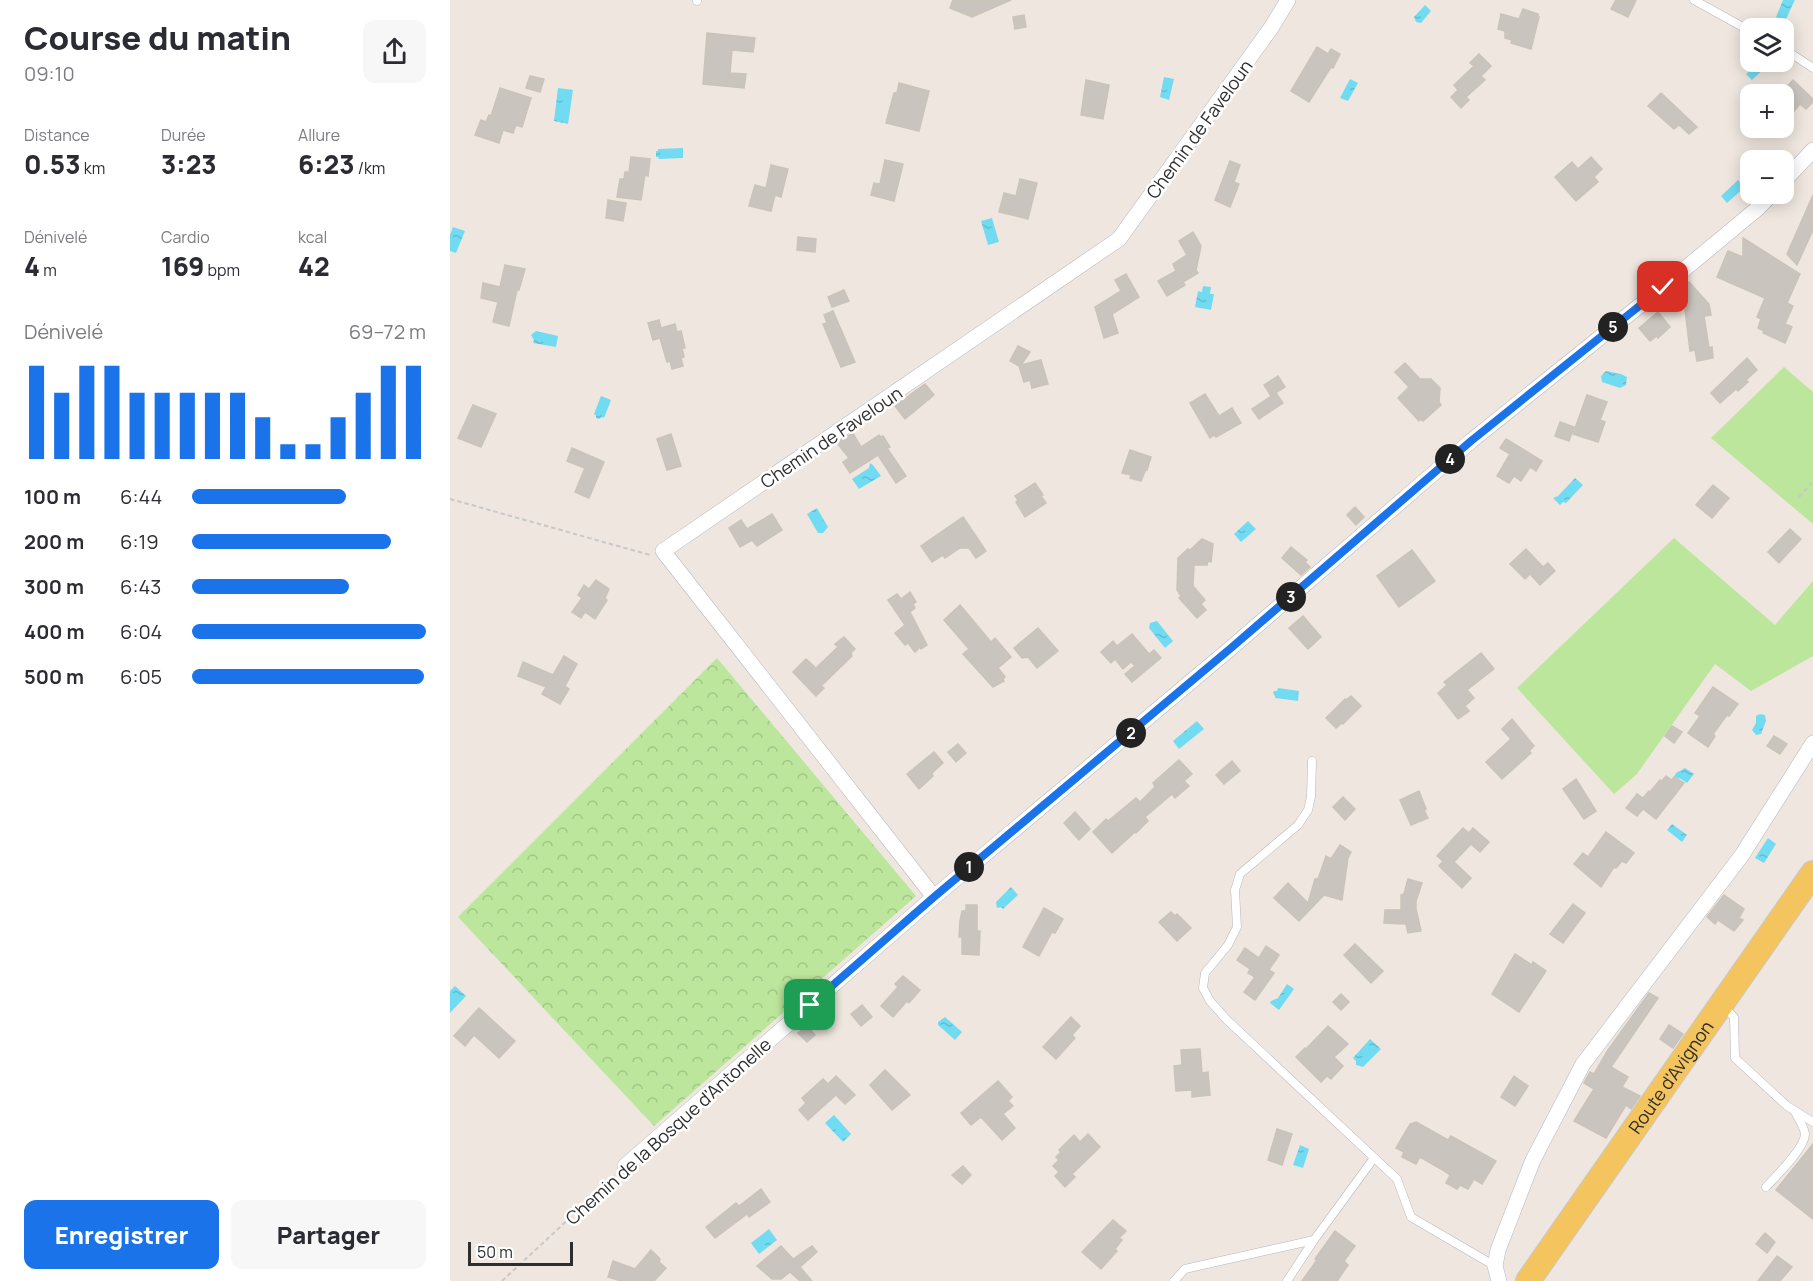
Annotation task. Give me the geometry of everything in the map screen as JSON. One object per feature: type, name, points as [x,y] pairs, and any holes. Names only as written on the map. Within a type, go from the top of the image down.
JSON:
[{"type":"main road","name":"Route d'Avignon","points":[[1528,1281],[1813,873]]},
{"type":"street","name":"Chemin de Faveloun","points":[[934,897],[663,551],[1119,239],[1271,28],[1288,0]]},
{"type":"street","points":[[1794,170],[1813,150]]},
{"type":"street","name":"Chemin de la Bosque d'Antonelle","points":[[625,1166],[934,897],[1225,654],[1471,441],[1663,287],[1762,204]]},
{"type":"street","points":[[1499,1281],[1495,1266],[1498,1250],[1533,1160],[1583,1064],[1742,855],[1813,743]]},
{"type":"lane","points":[[1694,0],[1740,25]]},
{"type":"lane","points":[[1794,56],[1813,68]]},
{"type":"lane","points":[[1312,761],[1311,797],[1308,810],[1298,825],[1240,873],[1235,890],[1237,927],[1228,945],[1205,973],[1203,988],[1210,1001],[1227,1020],[1397,1179],[1411,1217],[1495,1266]]},
{"type":"lane","points":[[1721,1005],[1734,1017],[1735,1058],[1786,1106],[1813,1122]]},
{"type":"lane","points":[[1766,1187],[1801,1146],[1805,1136],[1804,1129],[1794,1110]]},
{"type":"lane","points":[[1287,1281],[1374,1158]]},
{"type":"lane","points":[[1174,1281],[1185,1269],[1314,1240]]},
{"type":"path","points":[[1799,497],[1813,482]]},
{"type":"path","points":[[450,499],[653,556]]},
{"type":"path","name":"Chemin de la Bosque d'Antonelle","points":[[502,1281],[625,1166]]},
{"type":"green space","points":[[1784,367],[1813,392],[1813,524],[1711,438]]},
{"type":"green space","points":[[1674,538],[1775,625],[1813,581],[1813,656],[1751,691],[1715,664],[1637,774],[1614,794],[1517,688]]},
{"type":"green space","points":[[717,658],[916,896],[654,1126],[458,917]]},
{"type":"water","points":[[1783,0],[1795,0],[1786,18],[1776,17]]},
{"type":"water","points":[[1425,5],[1431,11],[1421,23],[1416,22],[1414,17]]},
{"type":"water","points":[[1748,72],[1761,72],[1752,80],[1746,74]]},
{"type":"water","points":[[1164,77],[1174,79],[1169,100],[1160,97]]},
{"type":"water","points":[[1350,79],[1358,83],[1348,101],[1340,98]]},
{"type":"water","points":[[558,88],[573,90],[568,124],[554,121]]},
{"type":"water","points":[[683,148],[683,158],[659,159],[656,157],[658,149]]},
{"type":"water","points":[[1738,180],[1740,182],[1740,191],[1727,203],[1721,196]]},
{"type":"water","points":[[992,218],[999,242],[988,245],[981,221]]},
{"type":"water","points":[[453,227],[465,231],[456,253],[450,251],[450,235]]},
{"type":"water","points":[[1203,286],[1211,287],[1210,294],[1214,294],[1211,310],[1195,307],[1198,291],[1202,292]]},
{"type":"water","points":[[536,331],[558,336],[556,347],[533,343],[531,335]]},
{"type":"water","points":[[1606,371],[1627,377],[1626,385],[1620,388],[1602,382],[1601,376]]},
{"type":"water","points":[[601,396],[611,400],[604,418],[599,419],[594,414]]},
{"type":"water","points":[[870,463],[881,476],[859,489],[852,479],[869,468]]},
{"type":"water","points":[[1575,478],[1583,485],[1566,503],[1563,502],[1560,505],[1553,498],[1558,496]]},
{"type":"water","points":[[817,508],[828,527],[823,533],[818,533],[807,514]]},
{"type":"water","points":[[1248,521],[1256,529],[1241,542],[1234,534]]},
{"type":"water","points":[[1157,621],[1173,641],[1165,648],[1149,628],[1150,623]]},
{"type":"water","points":[[1278,688],[1299,691],[1298,701],[1276,698],[1273,693]]},
{"type":"water","points":[[1765,715],[1766,721],[1761,734],[1756,735],[1752,730],[1756,723],[1756,716]]},
{"type":"water","points":[[1197,721],[1204,729],[1179,749],[1173,741]]},
{"type":"water","points":[[1685,768],[1694,774],[1687,783],[1674,777],[1676,773]]},
{"type":"water","points":[[1672,824],[1687,835],[1682,842],[1667,830]]},
{"type":"water","points":[[1768,838],[1776,844],[1764,863],[1755,858]]},
{"type":"water","points":[[1011,887],[1018,895],[1003,909],[997,908],[996,902]]},
{"type":"water","points":[[1287,984],[1294,989],[1279,1010],[1270,1003],[1278,998]]},
{"type":"water","points":[[455,986],[466,996],[450,1013],[450,991]]},
{"type":"water","points":[[945,1017],[962,1032],[955,1040],[938,1025],[938,1022]]},
{"type":"water","points":[[1370,1039],[1381,1049],[1363,1067],[1356,1065],[1353,1058]]},
{"type":"water","points":[[834,1115],[851,1134],[843,1142],[825,1123]]},
{"type":"water","points":[[1300,1145],[1309,1149],[1303,1168],[1293,1165]]},
{"type":"water","points":[[769,1229],[777,1240],[759,1254],[751,1243]]},
{"type":"building","points":[[953,0],[1011,0],[972,17],[950,8]]},
{"type":"building","points":[[1616,0],[1636,0],[1628,17],[1611,9]]},
{"type":"building","points":[[1523,9],[1538,14],[1539,17],[1531,49],[1511,43],[1512,40],[1505,38],[1505,31],[1498,29],[1501,14],[1519,19]]},
{"type":"building","points":[[1024,15],[1026,27],[1015,29],[1013,17]]},
{"type":"building","points":[[707,33],[755,38],[753,52],[732,50],[730,73],[746,74],[744,88],[703,84]]},
{"type":"building","points":[[1317,47],[1328,54],[1331,49],[1340,54],[1309,102],[1291,91]]},
{"type":"building","points":[[1479,54],[1491,66],[1481,76],[1485,80],[1466,97],[1469,100],[1461,108],[1451,97],[1458,90],[1454,85],[1474,66],[1470,63]]},
{"type":"building","points":[[530,76],[544,79],[540,92],[526,88]]},
{"type":"building","points":[[1086,80],[1109,85],[1103,119],[1081,115]]},
{"type":"building","points":[[1793,80],[1813,99],[1806,109],[1800,104],[1794,111],[1794,84],[1789,84]]},
{"type":"building","points":[[899,83],[929,91],[919,131],[886,123]]},
{"type":"building","points":[[500,88],[531,98],[522,127],[516,125],[513,133],[503,130],[499,143],[475,135],[481,120],[486,122],[489,115],[491,116]]},
{"type":"building","points":[[1661,93],[1697,127],[1689,134],[1679,125],[1674,129],[1648,106]]},
{"type":"building","points":[[631,157],[650,159],[641,200],[617,197],[620,179],[624,179],[625,172],[629,172]]},
{"type":"building","points":[[1591,157],[1602,169],[1594,177],[1598,182],[1576,201],[1555,177],[1572,162],[1578,169]]},
{"type":"building","points":[[885,160],[903,164],[894,201],[871,195],[874,183],[880,184]]},
{"type":"building","points":[[1230,161],[1240,165],[1234,182],[1239,184],[1230,207],[1215,200]]},
{"type":"building","points":[[771,165],[788,169],[781,197],[775,195],[771,211],[749,206],[755,185],[766,188]]},
{"type":"building","points":[[1020,179],[1037,183],[1028,219],[999,212],[1004,193],[1016,196]]},
{"type":"building","points":[[1813,195],[1813,230],[1797,265],[1787,254]]},
{"type":"building","points":[[608,200],[626,203],[623,221],[606,218]]},
{"type":"building","points":[[1193,232],[1201,246],[1196,270],[1198,273],[1183,282],[1185,285],[1167,296],[1158,281],[1176,271],[1173,264],[1187,255],[1179,241]]},
{"type":"building","points":[[798,237],[816,239],[815,252],[797,250]]},
{"type":"building","points":[[1743,238],[1800,274],[1787,303],[1793,306],[1785,324],[1792,327],[1785,343],[1763,333],[1764,331],[1758,328],[1761,319],[1757,317],[1765,298],[1717,277],[1728,251],[1743,257]]},
{"type":"building","points":[[505,265],[525,269],[519,290],[517,290],[509,326],[493,322],[498,302],[481,298],[483,283],[500,287]]},
{"type":"building","points":[[1126,274],[1139,297],[1112,314],[1118,333],[1104,338],[1095,307],[1121,291],[1115,280]]},
{"type":"building","points":[[1689,282],[1709,304],[1711,315],[1704,316],[1709,348],[1712,347],[1713,358],[1697,361],[1695,350],[1690,351],[1685,310],[1687,308],[1678,298],[1681,295],[1678,292]]},
{"type":"building","points":[[844,290],[849,301],[832,307],[828,297]]},
{"type":"building","points":[[833,311],[855,362],[841,367],[823,324],[827,323],[824,315]]},
{"type":"building","points":[[1658,312],[1670,327],[1658,338],[1657,336],[1650,341],[1639,328]]},
{"type":"building","points":[[659,320],[661,328],[675,324],[677,332],[681,331],[685,348],[682,348],[683,366],[672,369],[670,361],[667,362],[660,338],[653,340],[648,323]]},
{"type":"building","points":[[1018,346],[1030,352],[1021,365],[1041,360],[1048,384],[1032,388],[1030,380],[1024,382],[1019,366],[1010,361]]},
{"type":"building","points":[[1747,358],[1757,370],[1738,391],[1736,389],[1720,403],[1711,393]]},
{"type":"building","points":[[1405,363],[1420,379],[1431,379],[1440,388],[1439,402],[1441,405],[1423,421],[1421,419],[1419,421],[1398,398],[1409,387],[1395,372]]},
{"type":"building","points":[[1278,376],[1285,387],[1271,396],[1264,385]]},
{"type":"building","points":[[925,384],[934,395],[905,419],[895,406]]},
{"type":"building","points":[[1276,393],[1283,403],[1259,419],[1252,409]]},
{"type":"building","points":[[1205,394],[1219,416],[1232,408],[1241,423],[1210,438],[1190,403]]},
{"type":"building","points":[[1587,395],[1607,402],[1600,420],[1605,422],[1598,442],[1573,434]]},
{"type":"building","points":[[473,405],[496,414],[481,447],[458,438]]},
{"type":"building","points":[[1560,422],[1574,427],[1569,441],[1555,436]]},
{"type":"building","points":[[853,433],[861,447],[879,435],[883,436],[890,447],[887,448],[906,476],[896,483],[878,455],[850,473],[843,462],[849,458],[837,443]]},
{"type":"building","points":[[671,434],[681,466],[667,470],[657,439]]},
{"type":"building","points":[[1506,439],[1542,461],[1536,471],[1530,467],[1521,481],[1514,476],[1509,483],[1497,476],[1510,454],[1500,448]]},
{"type":"building","points":[[572,448],[604,462],[589,498],[575,492],[585,468],[567,461]]},
{"type":"building","points":[[1130,450],[1151,457],[1141,481],[1122,473]]},
{"type":"building","points":[[1035,483],[1046,503],[1025,517],[1015,496]]},
{"type":"building","points":[[1713,485],[1729,498],[1712,518],[1696,505]]},
{"type":"building","points":[[1355,507],[1364,517],[1356,525],[1347,515]]},
{"type":"building","points":[[772,514],[782,530],[757,546],[752,540],[740,547],[729,528],[741,520],[747,529]]},
{"type":"building","points":[[963,517],[986,551],[976,558],[969,548],[960,548],[945,558],[943,555],[932,562],[921,546]]},
{"type":"building","points":[[1790,529],[1801,539],[1779,563],[1768,552]]},
{"type":"building","points":[[1202,539],[1213,544],[1211,562],[1208,561],[1207,565],[1194,565],[1193,586],[1205,600],[1201,604],[1206,610],[1197,618],[1179,598],[1181,596],[1177,590],[1178,558]]},
{"type":"building","points":[[1291,547],[1307,560],[1305,562],[1310,567],[1301,575],[1282,558]]},
{"type":"building","points":[[1526,549],[1543,567],[1548,563],[1555,571],[1540,585],[1530,574],[1525,579],[1510,564]]},
{"type":"building","points":[[1412,550],[1435,581],[1399,607],[1377,576]]},
{"type":"building","points":[[596,580],[609,589],[605,598],[607,600],[595,619],[585,612],[581,618],[572,612],[582,598],[578,595],[584,585],[589,589]]},
{"type":"building","points":[[910,592],[916,602],[913,604],[915,608],[910,612],[927,645],[915,652],[908,643],[905,645],[895,633],[905,625],[888,600],[897,594],[901,599]]},
{"type":"building","points":[[960,605],[991,642],[995,638],[1011,657],[998,668],[1005,677],[1004,681],[993,687],[963,654],[969,649],[944,620]]},
{"type":"building","points":[[1303,616],[1321,637],[1308,649],[1289,628]]},
{"type":"building","points":[[1038,628],[1058,651],[1037,668],[1028,657],[1022,658],[1014,648]]},
{"type":"building","points":[[1132,634],[1149,654],[1154,650],[1161,658],[1132,682],[1125,674],[1135,666],[1131,662],[1123,669],[1115,659],[1111,663],[1101,652],[1113,641],[1117,646]]},
{"type":"building","points":[[844,637],[855,649],[851,653],[852,656],[821,686],[824,688],[816,696],[793,672],[806,659],[816,668],[838,647],[835,644]]},
{"type":"building","points":[[1481,653],[1494,669],[1467,690],[1474,698],[1465,706],[1469,711],[1458,719],[1438,693],[1447,685],[1444,682]]},
{"type":"building","points":[[564,656],[577,664],[565,686],[569,689],[560,704],[542,694],[546,687],[518,676],[523,662],[553,675]]},
{"type":"building","points":[[1713,687],[1738,704],[1713,734],[1715,736],[1708,747],[1688,733],[1700,716],[1695,713]]},
{"type":"building","points":[[1351,696],[1361,706],[1336,728],[1326,718]]},
{"type":"building","points":[[1512,719],[1534,746],[1529,751],[1531,753],[1502,779],[1486,762],[1511,739],[1502,729]]},
{"type":"building","points":[[1672,726],[1682,732],[1674,743],[1665,736]]},
{"type":"building","points":[[1774,736],[1787,744],[1780,754],[1767,746]]},
{"type":"building","points":[[958,744],[966,753],[956,762],[948,752]]},
{"type":"building","points":[[934,752],[943,763],[919,789],[907,774]]},
{"type":"building","points":[[1179,760],[1192,774],[1184,781],[1189,786],[1175,798],[1172,794],[1145,817],[1148,821],[1112,853],[1093,832],[1106,819],[1108,821],[1136,798],[1140,802],[1155,787],[1153,783]]},
{"type":"building","points":[[1232,761],[1240,771],[1224,784],[1216,775]]},
{"type":"building","points":[[1666,776],[1672,780],[1674,777],[1684,783],[1656,819],[1643,809],[1637,816],[1626,808],[1637,794],[1643,798]]},
{"type":"building","points":[[1576,779],[1596,811],[1584,819],[1563,789]]},
{"type":"building","points":[[1419,791],[1428,818],[1411,825],[1400,800]]},
{"type":"building","points":[[1343,797],[1355,809],[1345,820],[1333,807]]},
{"type":"building","points":[[1075,812],[1090,829],[1079,840],[1064,823]]},
{"type":"building","points":[[1463,828],[1469,833],[1473,828],[1489,842],[1480,852],[1471,844],[1454,862],[1471,878],[1462,888],[1439,866],[1443,861],[1437,856]]},
{"type":"building","points":[[1606,832],[1634,853],[1626,863],[1622,861],[1616,868],[1614,867],[1601,887],[1574,864],[1583,853],[1588,857]]},
{"type":"building","points":[[1340,845],[1351,852],[1348,858],[1342,900],[1324,895],[1299,921],[1274,898],[1288,883],[1308,903],[1315,879],[1318,879],[1326,856],[1331,859]]},
{"type":"building","points":[[1408,879],[1422,883],[1416,901],[1421,931],[1408,933],[1406,924],[1384,923],[1385,910],[1401,910],[1401,895],[1404,894]]},
{"type":"building","points":[[1724,895],[1744,909],[1739,918],[1743,920],[1734,931],[1718,920],[1715,924],[1707,917]]},
{"type":"building","points":[[1573,904],[1585,913],[1563,943],[1550,934]]},
{"type":"building","points":[[966,905],[977,905],[977,931],[980,931],[979,955],[962,954],[962,937],[959,937],[960,921],[962,911],[966,911]]},
{"type":"building","points":[[1044,908],[1063,919],[1055,933],[1052,932],[1039,956],[1023,947]]},
{"type":"building","points":[[1171,912],[1175,916],[1177,914],[1191,928],[1177,941],[1159,922]]},
{"type":"building","points":[[1355,944],[1383,971],[1371,983],[1344,955]]},
{"type":"building","points":[[1266,946],[1279,955],[1269,970],[1274,973],[1255,1000],[1244,992],[1255,977],[1248,973],[1250,969],[1237,960],[1245,948],[1259,958]]},
{"type":"building","points":[[1515,954],[1546,971],[1519,1012],[1492,994]]},
{"type":"building","points":[[903,976],[920,990],[893,1017],[881,1006],[898,987],[895,984]]},
{"type":"building","points":[[1649,993],[1658,998],[1611,1067],[1628,1077],[1622,1087],[1640,1096],[1631,1109],[1626,1105],[1606,1138],[1574,1121],[1594,1089],[1584,1083],[1590,1072],[1594,1074],[1608,1050]]},
{"type":"building","points":[[1341,994],[1349,1002],[1341,1010],[1333,1002]]},
{"type":"building","points":[[862,1005],[872,1017],[861,1026],[851,1014]]},
{"type":"building","points":[[479,1008],[515,1041],[499,1058],[474,1035],[465,1046],[454,1036]]},
{"type":"building","points":[[1071,1017],[1080,1026],[1072,1035],[1075,1038],[1056,1059],[1043,1047]]},
{"type":"building","points":[[1669,1025],[1683,1034],[1673,1048],[1660,1039]]},
{"type":"building","points":[[807,1026],[815,1035],[807,1042],[798,1033]]},
{"type":"building","points":[[1328,1026],[1348,1044],[1334,1057],[1343,1066],[1331,1079],[1327,1076],[1321,1082],[1296,1057]]},
{"type":"building","points":[[1200,1049],[1202,1073],[1208,1072],[1210,1095],[1192,1097],[1192,1090],[1176,1091],[1174,1066],[1182,1065],[1181,1050]]},
{"type":"building","points":[[885,1070],[910,1095],[892,1110],[870,1085]]},
{"type":"building","points":[[836,1076],[855,1095],[845,1104],[836,1095],[808,1120],[799,1110],[806,1103],[802,1098],[823,1079],[828,1084]]},
{"type":"building","points":[[1514,1076],[1528,1086],[1515,1106],[1501,1097]]},
{"type":"building","points":[[998,1081],[1012,1097],[1008,1101],[1013,1106],[1003,1114],[1015,1128],[1002,1140],[981,1117],[971,1125],[961,1113]]},
{"type":"building","points":[[1416,1122],[1448,1140],[1451,1136],[1496,1161],[1482,1184],[1474,1179],[1468,1189],[1460,1185],[1457,1189],[1446,1183],[1450,1175],[1441,1169],[1420,1157],[1416,1164],[1402,1157],[1404,1152],[1396,1148],[1410,1124]]},
{"type":"building","points":[[1277,1129],[1292,1134],[1282,1165],[1268,1160]]},
{"type":"building","points":[[1088,1134],[1100,1147],[1072,1174],[1075,1177],[1065,1187],[1055,1176],[1059,1172],[1053,1166],[1059,1160],[1056,1157],[1061,1152],[1059,1150],[1074,1135],[1080,1142]]},
{"type":"building","points":[[1813,1144],[1813,1219],[1776,1190]]},
{"type":"building","points":[[963,1166],[971,1175],[962,1184],[952,1175]]},
{"type":"building","points":[[761,1189],[770,1202],[749,1217],[747,1214],[715,1238],[706,1227],[736,1203],[739,1206]]},
{"type":"building","points":[[1113,1220],[1126,1231],[1119,1238],[1122,1240],[1115,1249],[1117,1251],[1101,1269],[1082,1252]]},
{"type":"building","points":[[1335,1231],[1355,1246],[1344,1261],[1348,1265],[1337,1281],[1302,1281],[1317,1260],[1315,1259]]},
{"type":"building","points":[[1765,1233],[1775,1242],[1767,1253],[1756,1244]]},
{"type":"building","points":[[781,1246],[793,1259],[812,1246],[817,1252],[800,1267],[812,1281],[800,1281],[790,1272],[781,1279],[772,1279],[757,1266]]},
{"type":"building","points":[[651,1250],[666,1268],[654,1281],[621,1281],[608,1277],[613,1261],[635,1269]]},
{"type":"building","points":[[1777,1256],[1792,1267],[1780,1281],[1758,1281]]},
{"type":"route","points":[[810,1005],[1471,441],[1663,287]]}]
